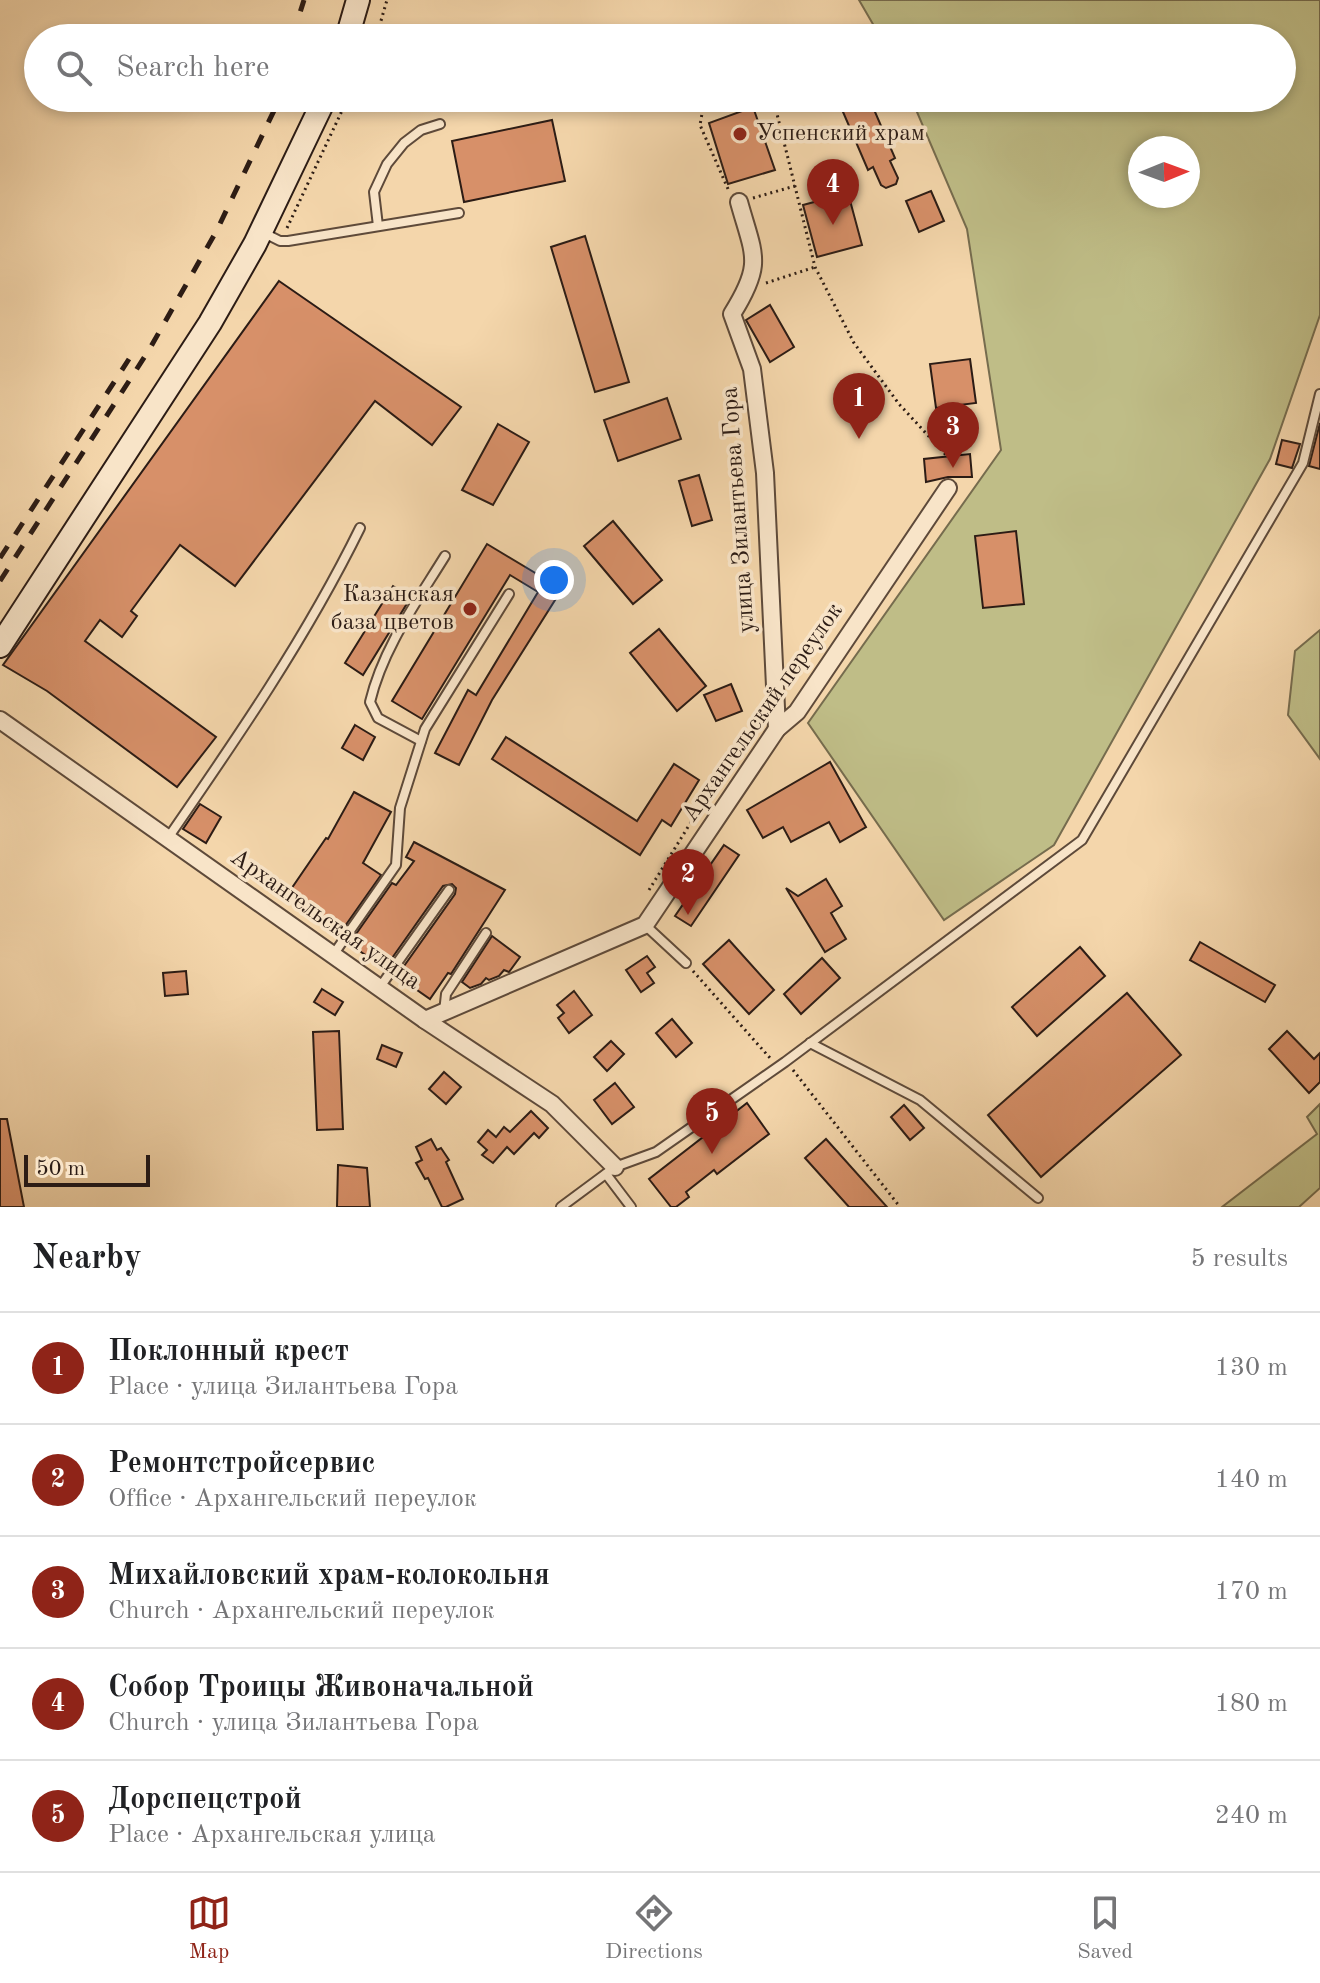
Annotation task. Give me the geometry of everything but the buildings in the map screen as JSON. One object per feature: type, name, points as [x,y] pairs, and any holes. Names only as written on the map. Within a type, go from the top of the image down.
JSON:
[{"type":"main road","points":[[351,24],[358,0]]},
{"type":"main road","points":[[0,646],[210,323],[261,232],[318,112]]},
{"type":"street","name":"улица Зилантьева Гора","points":[[739,202],[755,261],[748,289],[732,314],[752,369],[765,473],[777,729]]},
{"type":"street","name":"Архангельский переулок","points":[[645,925],[777,729],[797,712],[948,488]]},
{"type":"street","name":"Архангельская улица","points":[[0,720],[425,1020],[552,1104],[611,1170]]},
{"type":"street","points":[[425,1020],[645,925]]},
{"type":"lane","points":[[378,226],[374,192],[387,164],[404,143],[421,130],[440,124]]},
{"type":"lane","points":[[261,232],[280,241],[288,241],[459,213]]},
{"type":"lane","points":[[561,1207],[611,1170],[656,1152],[781,1064],[1082,840],[1303,463],[1320,394]]},
{"type":"lane","points":[[1309,435],[1320,437]]},
{"type":"lane","points":[[168,838],[301,640],[360,528]]},
{"type":"lane","points":[[421,741],[378,718],[370,702],[376,677],[390,645],[445,556]]},
{"type":"lane","points":[[333,955],[396,865],[400,808],[425,729],[509,594]]},
{"type":"lane","points":[[380,988],[449,890]]},
{"type":"lane","points":[[645,925],[686,963]]},
{"type":"lane","points":[[443,1012],[446,994],[486,933]]},
{"type":"lane","points":[[810,1043],[920,1100],[1038,1198]]},
{"type":"lane","points":[[611,1170],[631,1207]]},
{"type":"path","points":[[380,24],[387,0]]},
{"type":"path","points":[[702,112],[700,125],[728,189],[739,202],[795,186]]},
{"type":"path","points":[[776,112],[815,267],[854,343],[899,404],[947,456]]},
{"type":"path","points":[[748,289],[815,267]]},
{"type":"path","points":[[649,895],[649,886],[714,785],[724,777]]},
{"type":"path","points":[[686,963],[781,1064],[900,1207]]},
{"type":"shaded area","points":[[859,0],[1320,0],[1320,315],[1270,459],[1054,845],[944,920],[808,723],[1001,450],[967,229],[917,112],[1296,112],[1296,24],[873,24]]},
{"type":"shaded area","points":[[1320,630],[1320,759],[1288,715],[1295,651]]},
{"type":"shaded area","points":[[1320,1104],[1320,1188],[1299,1207],[1222,1207],[1317,1134],[1307,1117]]},
{"type":"railway","points":[[296,24],[304,0]]},
{"type":"railway","points":[[0,581],[149,350],[217,230],[273,112]]},
{"type":"railway","points":[[0,558],[129,359]]},
{"type":"place","name":"Успенский храм","points":[[740,134]]},
{"type":"place","name":"Собор Троицы Живоначальной","points":[[833,225]]},
{"type":"place","name":"Поклонный крест","points":[[859,439]]},
{"type":"place","name":"Михайловский храм-колокольня","points":[[953,468]]},
{"type":"place","name":"Казанская база цветов","points":[[470,609]]},
{"type":"place","name":"Ремонтстройсервис","points":[[688,915]]},
{"type":"place","name":"Дорспецстрой","points":[[712,1154]]}]
